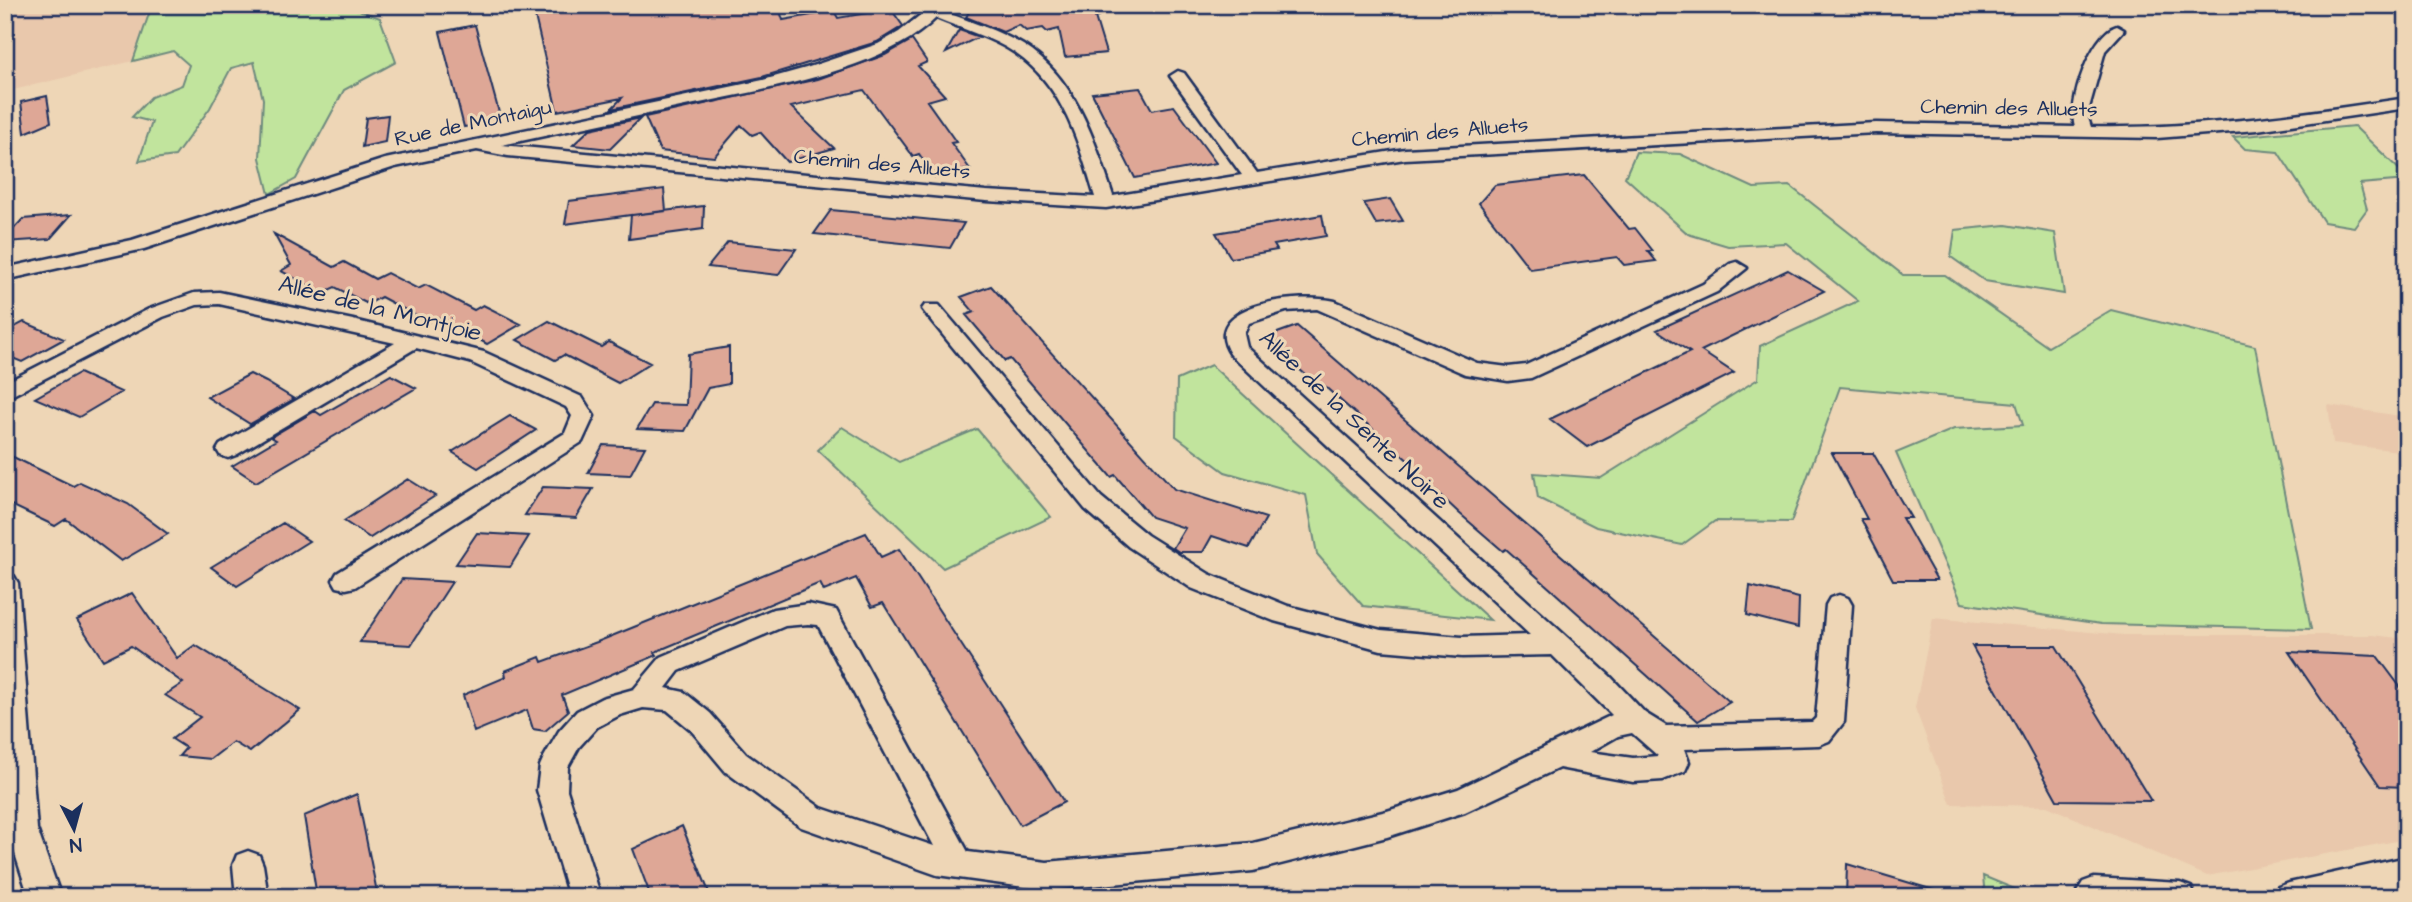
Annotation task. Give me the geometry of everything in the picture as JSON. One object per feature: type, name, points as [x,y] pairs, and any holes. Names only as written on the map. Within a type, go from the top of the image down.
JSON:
[{"type":"street","name":"Rue de Montaigu","points":[[5,274],[136,245],[391,163],[752,87],[822,68],[868,53],[901,37],[938,9]]},
{"type":"street","points":[[938,9],[1019,49],[1040,66],[1074,113],[1105,203]]},
{"type":"street","points":[[2085,133],[2080,115],[2098,51],[2117,30]]},
{"type":"street","points":[[1178,76],[1253,178]]},
{"type":"street","name":"Chemin des Alluets","points":[[481,146],[508,151],[786,178],[986,196],[1105,203],[1405,154],[1876,128],[2157,133],[2257,125],[2407,103]]},
{"type":"street","name":"Allée de la Sente Noire","points":[[1635,721],[1558,645],[1238,350],[1232,336],[1235,326],[1242,319],[1283,305],[1314,301],[1328,304],[1472,369],[1508,374],[1531,371],[1710,289],[1737,268]]},
{"type":"street","name":"Allée de la Montjoie","points":[[5,391],[156,313],[194,299],[219,298],[477,358],[574,402],[583,416],[574,437],[346,580]]},
{"type":"street","points":[[932,309],[1093,503],[1138,541],[1200,581],[1283,614],[1381,640],[1462,647],[1558,645]]},
{"type":"street","points":[[228,450],[412,341]]},
{"type":"street","points":[[5,583],[22,830],[45,897]]},
{"type":"street","points":[[1660,738],[1819,733],[1830,722],[1839,605]]},
{"type":"street","points":[[643,697],[670,664],[695,653],[782,616],[808,614],[827,617],[959,864]]},
{"type":"street","points":[[585,897],[552,790],[554,766],[569,739],[587,719],[612,706],[643,697],[674,700],[700,721],[736,763],[811,818],[937,861],[1047,876],[1253,857],[1387,824],[1465,799],[1558,756],[1612,726],[1635,721],[1650,728],[1672,750],[1675,762],[1667,767],[1647,770],[1618,769],[1558,756]]},
{"type":"street","points":[[248,865],[252,897]]},
{"type":"street","points":[[2289,897],[2407,872]]},
{"type":"street","points":[[2089,897],[2094,892],[2114,892],[2180,897]]},
{"type":"shaded area","points":[[5,5],[152,5],[133,61],[5,92]]},
{"type":"shaded area","points":[[2328,405],[2407,417],[2407,452],[2333,443]]},
{"type":"shaded area","points":[[1933,618],[2124,635],[2372,635],[2407,639],[2407,839],[2207,876],[2047,806],[1951,804],[1915,708]]},
{"type":"green space","points":[[152,5],[346,5],[380,18],[396,62],[344,90],[296,179],[269,194],[260,158],[263,99],[254,62],[231,68],[210,108],[175,156],[139,161],[152,122],[132,117],[151,97],[182,85],[189,65],[173,51],[133,61]]},
{"type":"green space","points":[[2354,126],[2407,177],[2407,180],[2360,184],[2367,209],[2354,227],[2324,222],[2278,152],[2245,149],[2233,137]]},
{"type":"green space","points":[[1636,152],[1680,154],[1754,188],[1790,186],[1903,275],[1945,275],[2048,347],[2111,310],[2255,346],[2311,629],[2101,624],[1962,603],[1896,453],[1954,429],[2023,425],[2016,403],[1840,387],[1791,522],[1715,521],[1682,545],[1596,527],[1538,498],[1534,473],[1601,478],[1758,379],[1760,346],[1858,301],[1786,243],[1728,246],[1688,234],[1625,177]]},
{"type":"green space","points":[[2006,225],[2055,233],[2064,294],[1985,281],[1951,257],[1955,230]]},
{"type":"green space","points":[[1211,365],[1490,620],[1363,606],[1317,554],[1306,495],[1225,472],[1176,436],[1177,380]]},
{"type":"green space","points":[[842,427],[899,462],[977,429],[1051,517],[943,568],[818,450]]},
{"type":"green space","points":[[1983,876],[2034,897],[1985,897]]},
{"type":"building","points":[[560,5],[778,5],[783,20],[834,11],[838,18],[891,9],[903,26],[877,42],[762,77],[611,109],[622,98],[557,111],[534,12]]},
{"type":"building","points":[[973,5],[1098,5],[1099,16],[1095,17],[1106,53],[1065,57],[1059,29],[1047,32],[1043,28],[1026,31],[1019,25],[1003,32],[966,17]]},
{"type":"building","points":[[475,25],[501,120],[464,127],[440,32]]},
{"type":"building","points":[[959,30],[979,37],[946,53]]},
{"type":"building","points":[[912,40],[927,62],[918,66],[945,96],[927,101],[956,142],[951,143],[970,169],[935,177],[919,154],[913,156],[864,90],[791,107],[834,148],[787,162],[760,132],[752,135],[741,125],[714,157],[660,151],[645,117],[818,79],[885,55]]},
{"type":"building","points":[[1140,88],[1152,110],[1174,106],[1216,163],[1135,178],[1092,93]]},
{"type":"building","points":[[47,96],[51,122],[25,133],[21,102]]},
{"type":"building","points":[[388,115],[385,142],[362,147],[366,118]]},
{"type":"building","points":[[641,118],[610,149],[573,145],[590,129]]},
{"type":"building","points":[[1584,175],[1629,229],[1635,228],[1653,251],[1648,251],[1656,261],[1624,265],[1617,257],[1530,269],[1479,203],[1495,185]]},
{"type":"building","points":[[664,189],[666,211],[704,206],[703,229],[629,239],[631,215],[565,224],[569,201]]},
{"type":"building","points":[[1390,199],[1403,221],[1376,224],[1364,203]]},
{"type":"building","points":[[831,210],[964,223],[950,248],[814,234]]},
{"type":"building","points":[[71,215],[50,239],[5,242],[5,238],[23,219]]},
{"type":"building","points":[[1322,215],[1326,236],[1274,245],[1277,250],[1231,258],[1216,233]]},
{"type":"building","points":[[274,234],[334,267],[344,262],[375,279],[387,273],[418,289],[426,285],[474,310],[483,305],[521,324],[487,344],[437,317],[428,322],[381,297],[368,304],[335,287],[322,293],[281,271],[291,265]]},
{"type":"building","points":[[728,242],[796,249],[778,275],[708,267]]},
{"type":"building","points":[[1788,270],[1824,291],[1701,351],[1734,373],[1587,447],[1550,419],[1690,352],[1657,330]]},
{"type":"building","points":[[991,286],[1174,489],[1266,518],[1249,548],[1212,536],[1203,552],[1179,552],[1173,548],[1185,528],[1151,517],[1115,475],[1111,477],[1010,359],[1005,361],[966,315],[974,312],[961,297]]},
{"type":"building","points":[[549,321],[601,347],[609,342],[650,363],[618,383],[564,355],[555,360],[517,340]]},
{"type":"building","points":[[24,322],[64,339],[22,362],[5,355],[5,332]]},
{"type":"building","points":[[1297,326],[1730,702],[1698,721],[1506,549],[1503,551],[1459,513],[1409,466],[1412,464],[1322,384],[1318,386],[1278,350],[1282,348],[1269,336]]},
{"type":"building","points":[[729,347],[729,384],[708,388],[685,431],[637,429],[652,404],[686,405],[688,354]]},
{"type":"building","points":[[79,373],[121,392],[79,417],[35,398]]},
{"type":"building","points":[[250,374],[294,399],[250,424],[207,397]]},
{"type":"building","points":[[391,375],[416,388],[256,482],[232,466],[276,440],[271,437],[315,411],[321,415]]},
{"type":"building","points":[[510,416],[536,430],[478,468],[452,452]]},
{"type":"building","points":[[603,445],[645,447],[630,475],[588,473]]},
{"type":"building","points":[[5,453],[73,486],[80,482],[128,504],[168,534],[121,561],[66,519],[55,526],[5,502]]},
{"type":"building","points":[[1832,453],[1873,453],[1911,518],[1902,518],[1937,580],[1893,580],[1861,519],[1867,519]]},
{"type":"building","points":[[408,479],[435,496],[370,538],[344,521]]},
{"type":"building","points":[[543,487],[593,489],[576,518],[525,515]]},
{"type":"building","points":[[283,523],[309,541],[237,586],[211,567]]},
{"type":"building","points":[[477,533],[529,536],[510,567],[456,564]]},
{"type":"building","points":[[866,533],[881,557],[899,549],[1064,802],[1020,825],[883,603],[872,607],[856,578],[824,591],[820,583],[655,652],[657,655],[562,695],[568,711],[545,731],[533,729],[527,710],[474,732],[463,695],[506,677],[505,671],[540,657],[542,662],[597,642]]},
{"type":"building","points":[[402,579],[452,582],[411,645],[360,642]]},
{"type":"building","points":[[1750,586],[1799,598],[1798,628],[1747,615]]},
{"type":"building","points":[[132,593],[177,658],[195,645],[300,710],[250,752],[233,742],[211,759],[179,756],[186,748],[172,739],[200,717],[165,695],[183,683],[131,646],[103,660],[77,620]]},
{"type":"building","points":[[1972,646],[2056,646],[2151,801],[2057,800]]},
{"type":"building","points":[[2289,652],[2377,656],[2407,696],[2407,787],[2380,786]]},
{"type":"building","points":[[357,794],[378,897],[317,897],[304,816]]},
{"type":"building","points":[[682,826],[711,897],[651,897],[633,849]]},
{"type":"building","points":[[1847,864],[1937,891],[1936,897],[1846,897]]}]
